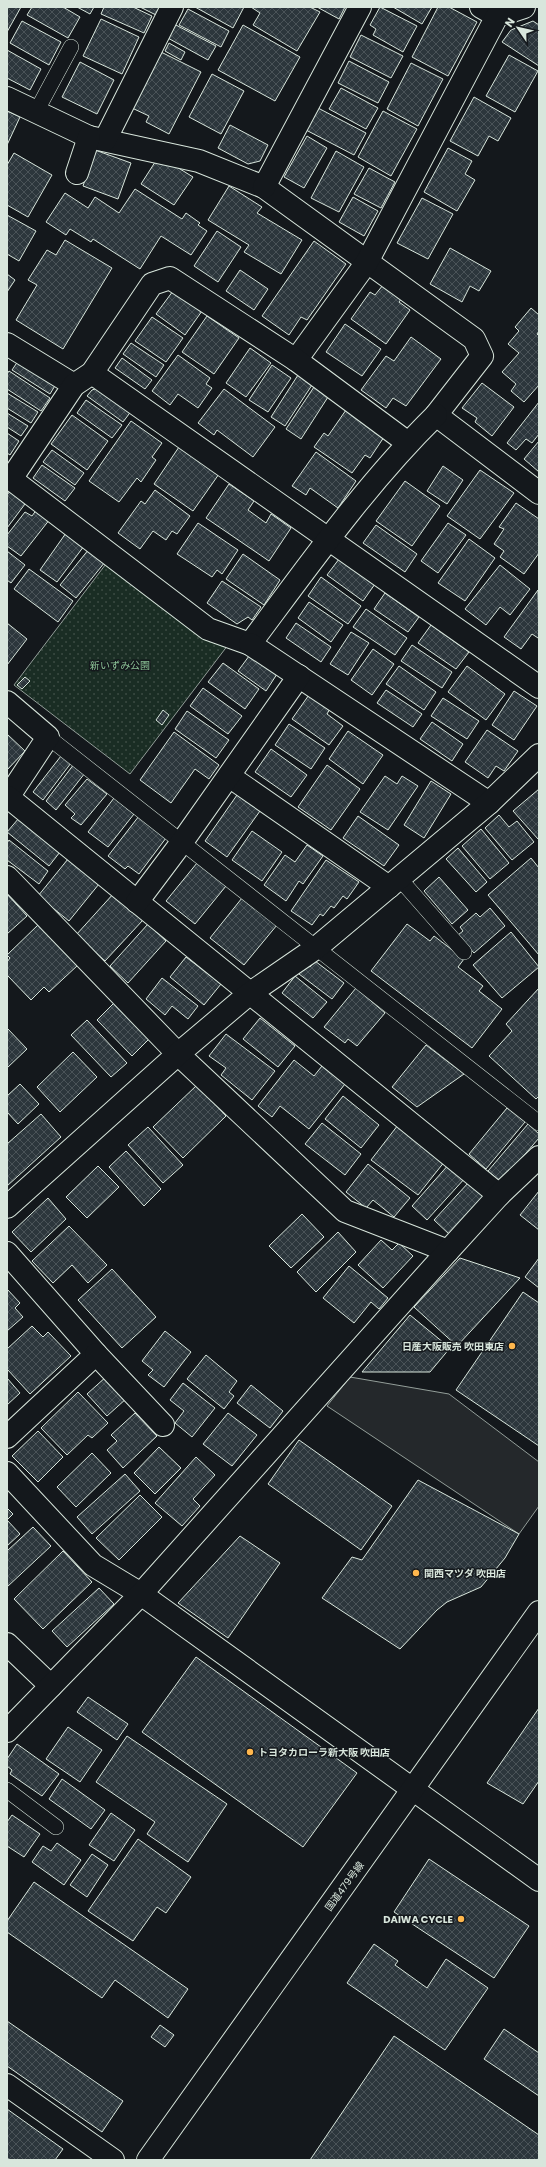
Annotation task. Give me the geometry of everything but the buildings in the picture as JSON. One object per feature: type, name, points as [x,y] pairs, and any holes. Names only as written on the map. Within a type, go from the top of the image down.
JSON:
[{"type":"main road","points":[[77,172],[172,7]]},
{"type":"main road","points":[[264,186],[360,7]]},
{"type":"main road","points":[[296,360],[367,262],[489,11],[524,7]]},
{"type":"main road","points":[[7,98],[97,139],[199,161],[264,186],[474,339],[482,356],[436,415],[408,443],[329,538],[250,644]]},
{"type":"main road","points":[[408,443],[296,360],[170,278],[152,284],[92,373],[74,385],[11,479],[208,629],[250,644],[489,803]]},
{"type":"main road","points":[[7,344],[74,385]]},
{"type":"main road","points":[[92,373],[329,538],[539,687]]},
{"type":"main road","points":[[436,415],[539,493]]},
{"type":"main road","points":[[138,902],[230,776],[299,676]]},
{"type":"main road","points":[[7,702],[48,737],[8,798],[499,1195]]},
{"type":"main road","points":[[7,1207],[178,1054],[249,994],[316,948],[489,803],[539,754]]},
{"type":"main road","points":[[230,776],[394,882]]},
{"type":"main road","points":[[7,877],[178,1054],[345,1211],[448,1251]]},
{"type":"main road","points":[[7,1731],[141,1594],[499,1195],[539,1157]]},
{"type":"main road","points":[[7,1253],[96,1354],[163,1425]]},
{"type":"main road","points":[[7,1437],[96,1354]]},
{"type":"main road","points":[[7,1474],[93,1565],[141,1594],[539,1880]]},
{"type":"main road","name":"国道479号線","points":[[148,2160],[539,1612]]},
{"type":"main road","points":[[7,1644],[51,1686]]},
{"type":"main road","points":[[7,2084],[113,2160]]},
{"type":"lane","points":[[36,112],[70,47]]},
{"type":"lane","points":[[48,737],[539,1123]]},
{"type":"lane","points":[[394,882],[464,952]]},
{"type":"lane","points":[[7,1790],[56,1827]]},
{"type":"green space","name":"新いずみ公園","points":[[112,556],[228,645],[130,774],[14,685]]},
{"type":"shaded area","points":[[350,1377],[449,1394],[539,1462],[539,1506],[519,1534],[327,1406]]},
{"type":"place","name":"日産大阪販売 吹田東店","points":[[512,1346]]},
{"type":"place","name":"関西マツダ 吹田店","points":[[416,1573]]},
{"type":"place","name":"トヨタカローラ新大阪 吹田店","points":[[250,1752]]},
{"type":"place","name":"DAIWA CYCLE","points":[[461,1919]]}]
